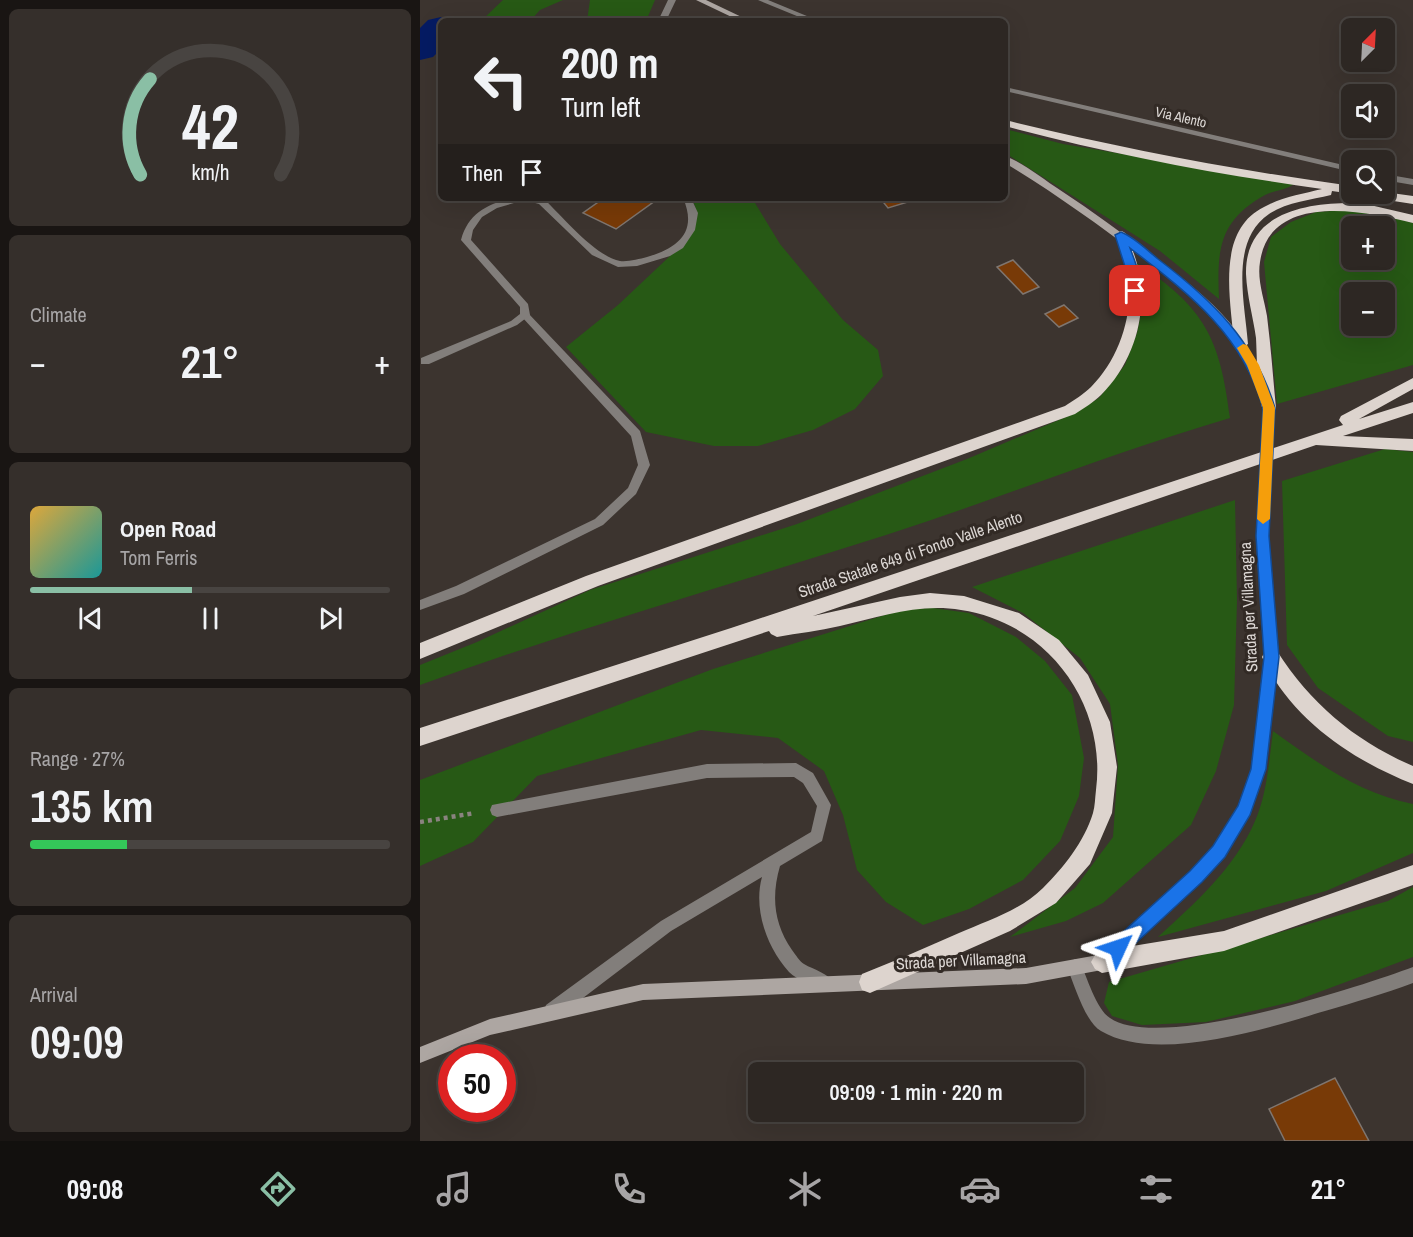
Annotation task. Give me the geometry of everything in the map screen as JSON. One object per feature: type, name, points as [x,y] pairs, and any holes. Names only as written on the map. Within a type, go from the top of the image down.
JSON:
[{"type":"highway","points":[[1008,124],[1146,158],[1341,189]]},
{"type":"highway","points":[[1241,344],[1236,248],[1243,232],[1256,217],[1272,206],[1299,196],[1341,192]]},
{"type":"highway","points":[[1395,197],[1413,200]]},
{"type":"highway","points":[[1269,408],[1260,316],[1253,286],[1254,258],[1259,241],[1267,230],[1284,218],[1307,209],[1332,206],[1375,208],[1413,219]]},
{"type":"highway","points":[[420,651],[592,581],[1070,410],[1096,390],[1117,362],[1128,337],[1136,306],[1134,276],[1121,235]]},
{"type":"highway","points":[[1305,441],[1413,383]]},
{"type":"highway","name":"Strada Statale 649 di Fondo Valle Alento","points":[[420,737],[731,636],[1193,478],[1413,406]]},
{"type":"highway","points":[[1305,441],[1413,445]]},
{"type":"highway","points":[[731,636],[840,619],[899,602],[925,600],[963,603],[994,611],[1033,631],[1059,651],[1086,686],[1103,723],[1110,770],[1102,821],[1080,863],[1049,897],[1009,921],[870,982]]},
{"type":"highway","points":[[1271,657],[1298,698],[1337,735],[1386,764],[1413,775]]},
{"type":"highway","points":[[1102,962],[1224,941],[1413,875]]},
{"type":"main road","points":[[700,0],[739,18]]},
{"type":"main road","name":"Strada per Villamagna","points":[[420,1055],[490,1027],[643,992],[1026,976],[1102,962],[1204,868],[1219,851],[1244,810],[1258,769],[1271,657],[1262,536],[1269,408],[1253,365],[1241,344],[1199,296],[1121,235],[1008,161]]},
{"type":"street","points":[[663,18],[672,0]]},
{"type":"street","points":[[762,0],[807,18]]},
{"type":"street","name":"Via Alento","points":[[1008,90],[1341,167]]},
{"type":"street","points":[[1395,179],[1413,182]]},
{"type":"street","points":[[420,605],[460,590],[599,522],[632,491],[644,465],[636,434],[525,315],[525,306],[466,240],[468,229],[479,213],[510,201]]},
{"type":"street","points":[[538,201],[565,221],[595,253],[618,264],[637,263],[667,254],[680,246],[690,230],[694,213],[688,201]]},
{"type":"street","points":[[425,361],[514,323],[525,315]]},
{"type":"street","points":[[497,810],[707,771],[796,770],[808,778],[824,805],[817,836],[666,926],[548,1014]]},
{"type":"street","points":[[774,861],[767,885],[767,909],[777,941],[796,968],[827,985]]},
{"type":"street","points":[[1075,967],[1096,1015],[1106,1026],[1138,1035],[1179,1036],[1253,1024],[1413,975]]},
{"type":"path","points":[[420,822],[497,810]]},
{"type":"green space","points":[[503,0],[563,0],[540,10],[533,18],[484,18]]},
{"type":"green space","points":[[590,0],[655,0],[647,18],[587,18]]},
{"type":"green space","points":[[1008,130],[1063,144],[1295,183],[1288,188],[1265,195],[1249,205],[1229,227],[1220,252],[1219,299],[1160,251],[1008,155]]},
{"type":"green space","points":[[693,201],[754,201],[780,244],[843,320],[878,350],[883,376],[855,409],[813,430],[758,446],[714,446],[646,432],[566,347],[618,305],[688,239],[695,220],[696,209]]},
{"type":"green space","points":[[1347,210],[1374,212],[1388,216],[1341,216],[1341,270],[1395,270],[1395,218],[1413,223],[1413,365],[1277,404],[1264,262],[1271,237],[1291,222],[1316,212]]},
{"type":"green space","points":[[1137,263],[1179,295],[1205,327],[1221,366],[1230,418],[1143,445],[886,535],[594,626],[420,685],[420,665],[477,642],[590,590],[797,524],[967,459],[1073,414],[1099,398],[1125,365],[1137,333],[1142,309],[1144,287]]},
{"type":"green space","points":[[1385,449],[1413,452],[1413,742],[1388,736],[1318,688],[1287,645],[1282,481]]},
{"type":"green space","points":[[1235,500],[1237,600],[1234,705],[1216,771],[1191,825],[1103,903],[1066,921],[1010,937],[1075,888],[1113,837],[1118,765],[1110,704],[1080,658],[1023,613],[972,587]]},
{"type":"green space","points":[[933,608],[969,613],[1016,637],[1045,661],[1072,695],[1084,758],[1079,796],[1060,841],[1023,880],[969,909],[923,925],[886,902],[857,870],[843,815],[824,771],[778,738],[701,730],[537,776],[473,842],[420,866],[420,780],[713,669],[904,609]]},
{"type":"green space","points":[[1273,731],[1322,765],[1357,785],[1413,804],[1413,853],[1326,891],[1158,937],[1186,912],[1225,870],[1247,838],[1262,800]]},
{"type":"green space","points":[[1413,887],[1413,957],[1295,1001],[1206,1022],[1142,1025],[1112,1016],[1104,1003],[1109,982],[1388,901]]},
{"type":"building","points":[[600,201],[648,201],[652,203],[616,229],[583,213]]},
{"type":"building","points":[[882,201],[911,201],[888,208]]},
{"type":"building","points":[[1013,260],[1039,287],[1023,294],[997,267]]},
{"type":"building","points":[[1064,305],[1078,318],[1059,327],[1045,314]]},
{"type":"building","points":[[1335,1078],[1369,1141],[1285,1141],[1269,1109]]},
{"type":"waterway","points":[[420,49],[438,31]]},
{"type":"slow traffic","points":[[1243,348],[1264,390],[1269,408],[1263,519]]},
{"type":"route","points":[[1118,948],[1196,876],[1219,851],[1244,810],[1258,769],[1271,657],[1262,536],[1269,408],[1264,390],[1241,344],[1216,313],[1190,289],[1121,235],[1134,276],[1135,291]]}]
